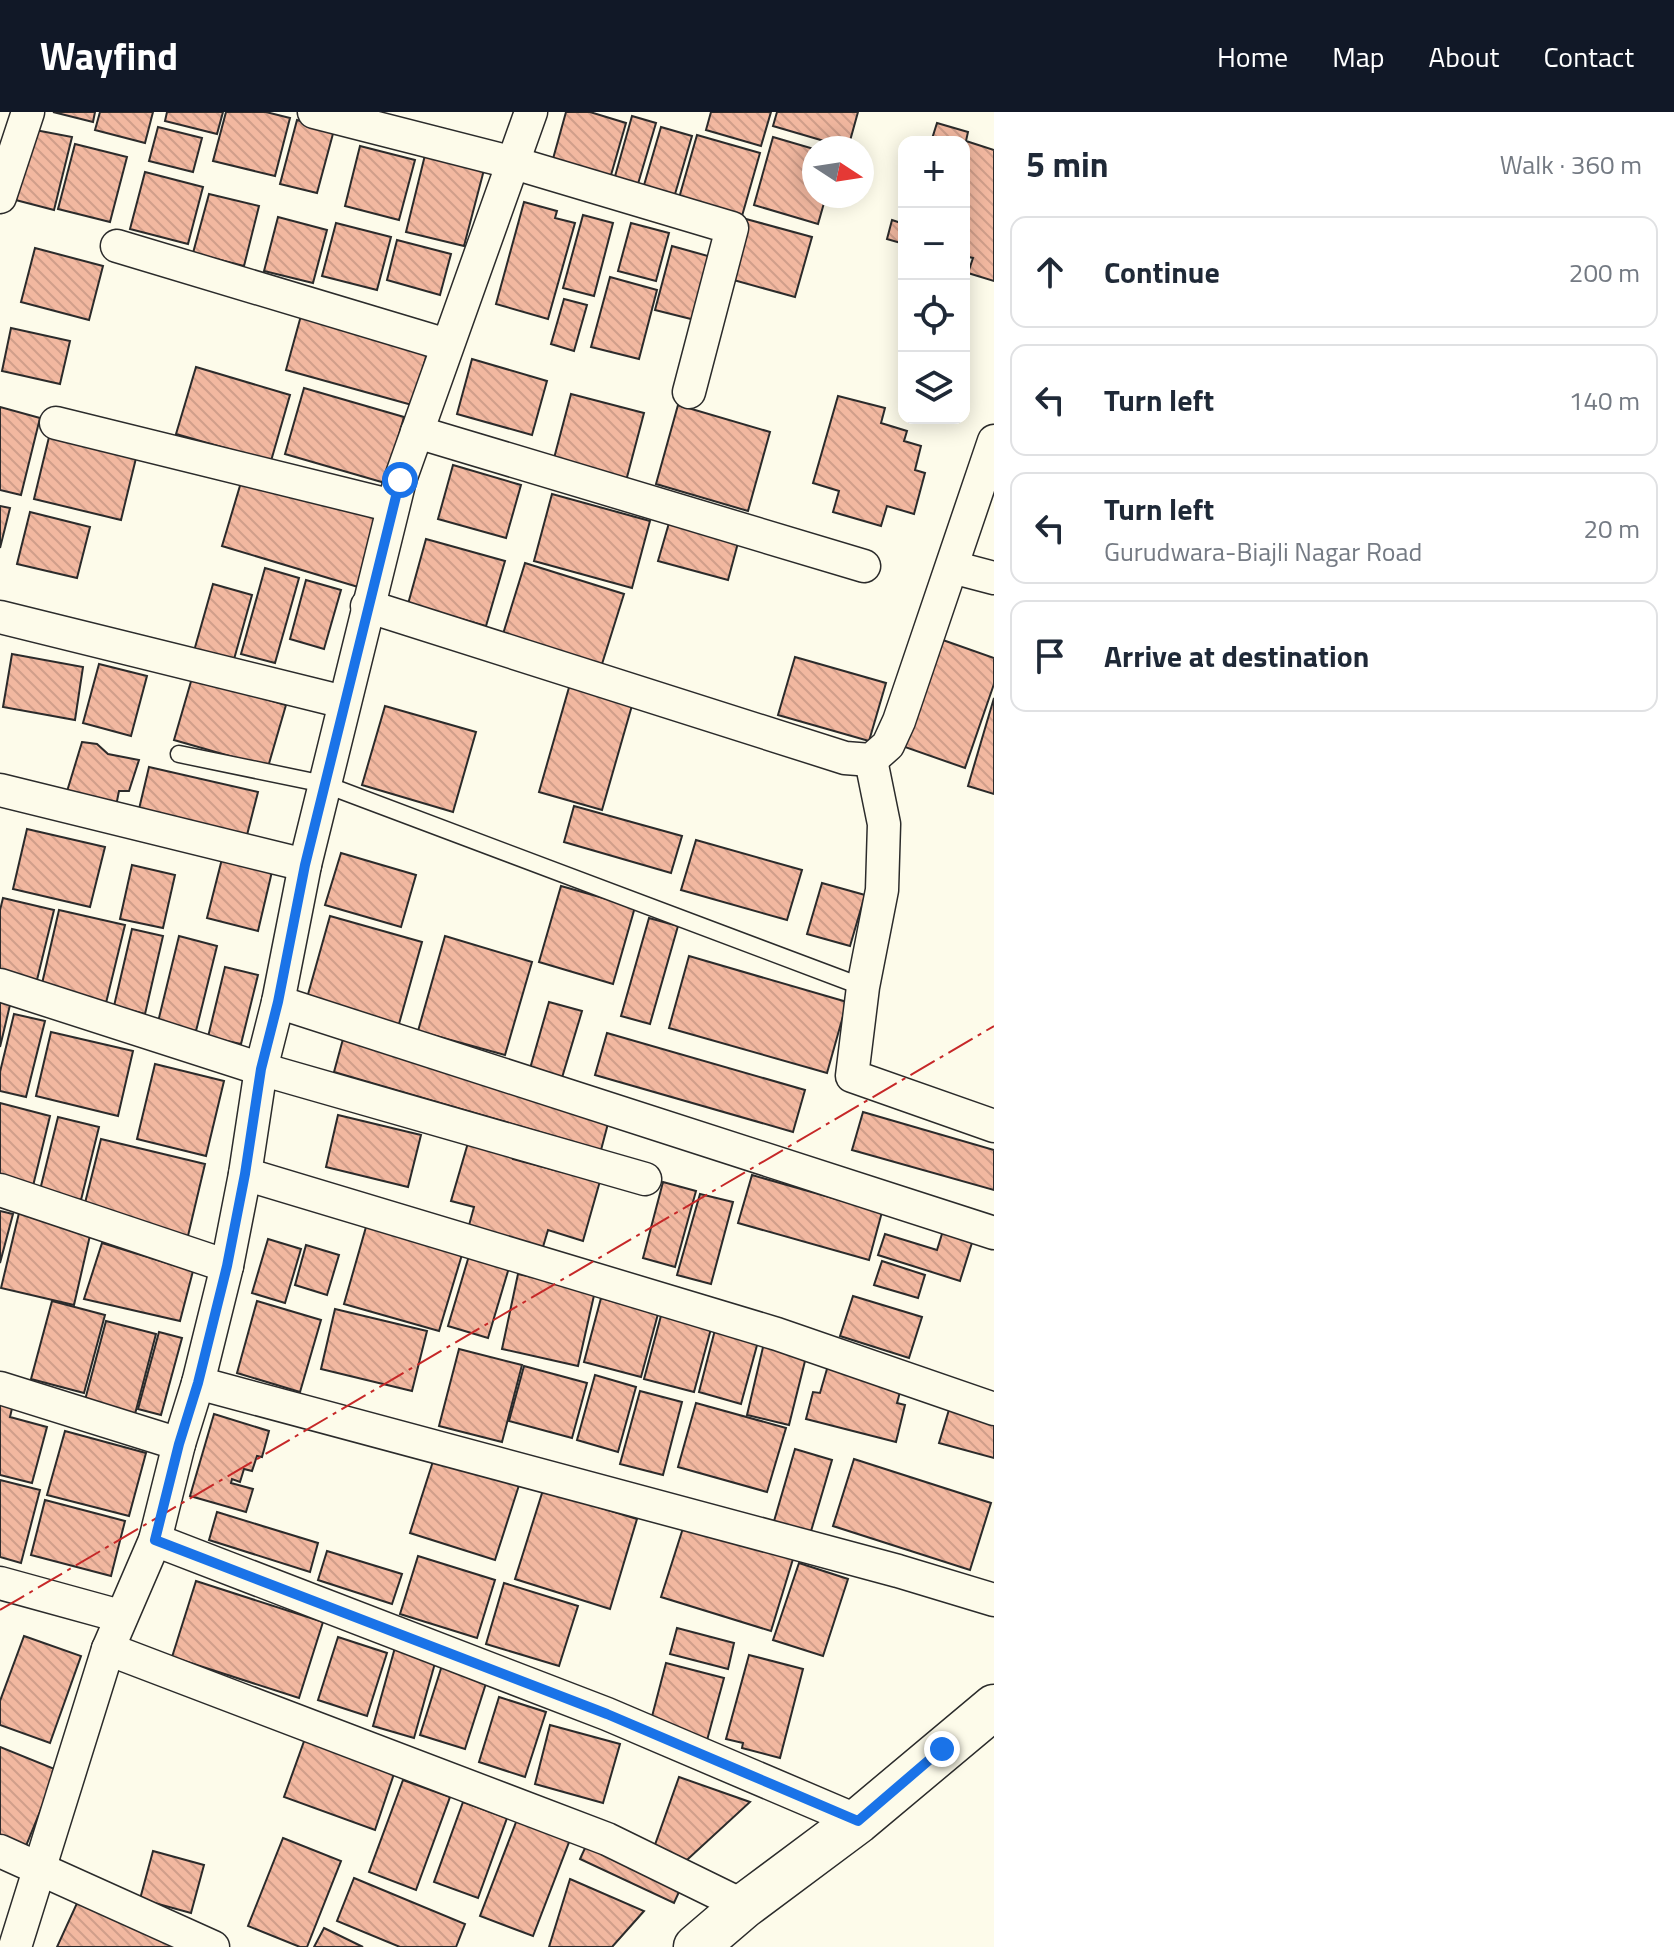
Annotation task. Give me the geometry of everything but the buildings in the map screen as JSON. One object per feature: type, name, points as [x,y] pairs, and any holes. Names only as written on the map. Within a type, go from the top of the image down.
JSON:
[{"type":"main road","points":[[696,1947],[744,1906],[858,1821],[994,1707]]},
{"type":"street","points":[[0,197],[28,112]]},
{"type":"street","points":[[314,112],[514,163],[732,228],[689,392]]},
{"type":"street","points":[[15,1947],[108,1649],[155,1540],[198,1383],[227,1266],[261,1069],[278,1002],[305,865],[393,506],[531,112]]},
{"type":"street","points":[[117,246],[447,345]]},
{"type":"street","points":[[56,423],[393,506]]},
{"type":"street","points":[[417,432],[864,566]]},
{"type":"street","points":[[367,606],[845,758],[871,760],[888,745],[894,733],[994,441]]},
{"type":"street","points":[[952,567],[994,578]]},
{"type":"street","points":[[0,617],[344,702]]},
{"type":"street","points":[[871,760],[884,824],[882,890],[863,987],[852,1076],[994,1126]]},
{"type":"street","points":[[0,790],[305,865]]},
{"type":"street","points":[[0,985],[261,1069],[645,1179]]},
{"type":"street","points":[[278,1002],[994,1233]]},
{"type":"street","points":[[245,1174],[777,1334],[994,1409]]},
{"type":"street","points":[[0,1190],[227,1266]]},
{"type":"street","points":[[198,1383],[898,1571],[994,1600]]},
{"type":"street","points":[[0,1388],[179,1444]]},
{"type":"street","points":[[155,1540],[607,1714],[858,1821]]},
{"type":"street","points":[[0,1583],[120,1616]]},
{"type":"street","points":[[108,1649],[607,1839],[744,1906]]},
{"type":"street","points":[[0,1851],[213,1947]]},
{"type":"lane","points":[[179,754],[324,784],[863,987]]},
{"type":"power","points":[[0,1610],[994,1026]]},
{"type":"route","points":[[400,480],[305,865],[278,1002],[261,1069],[227,1266],[155,1540],[607,1714],[858,1821],[942,1749]]}]
